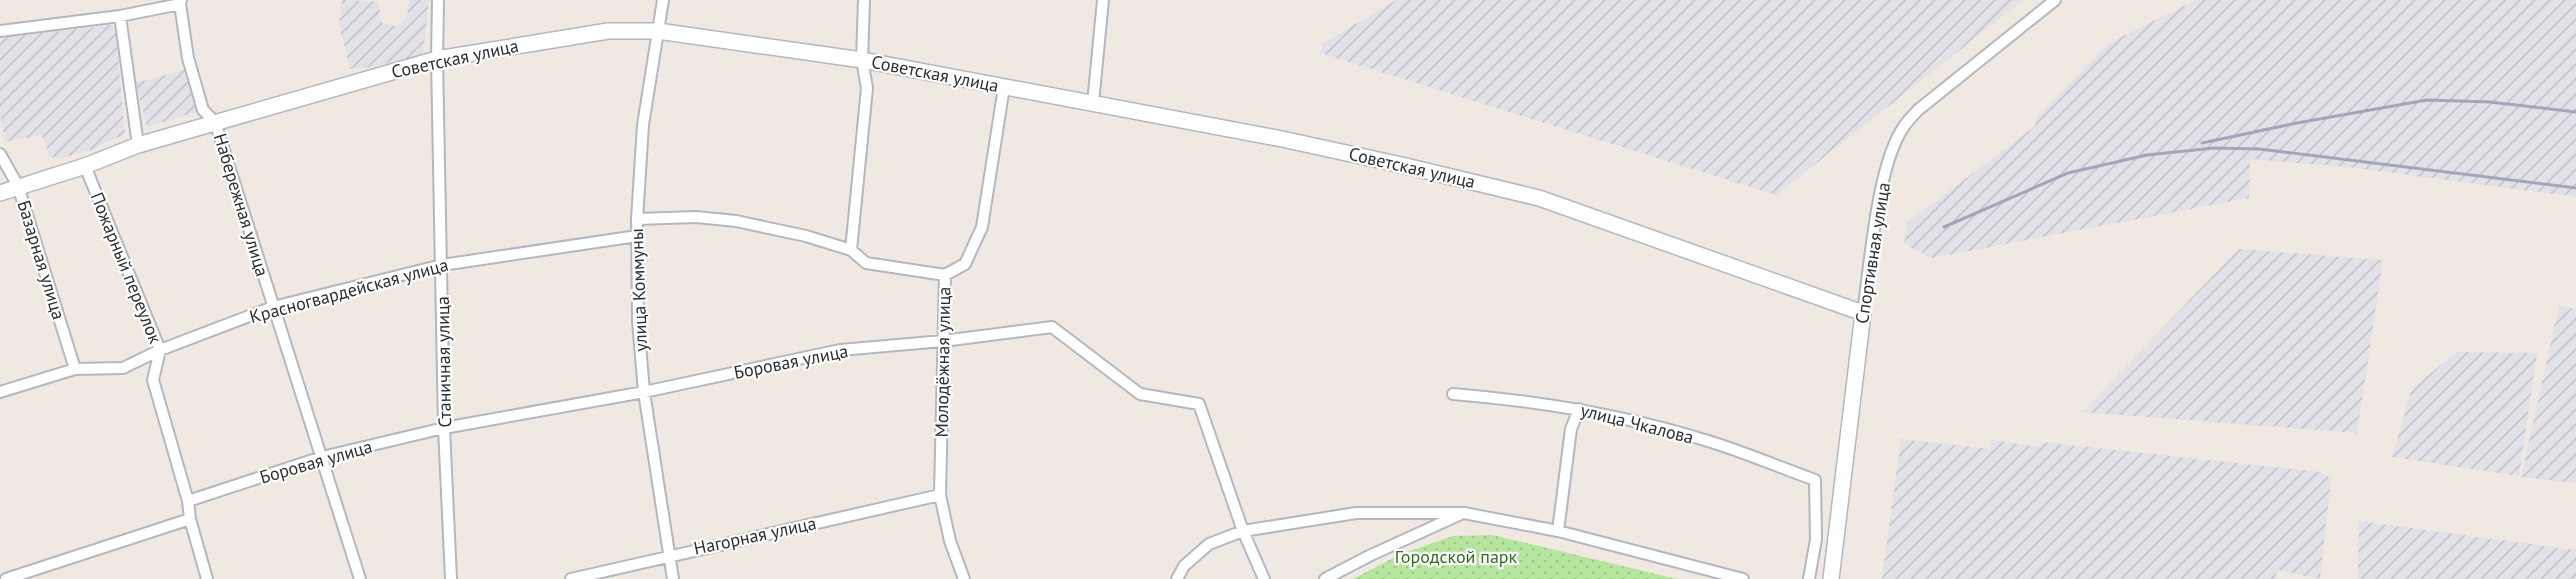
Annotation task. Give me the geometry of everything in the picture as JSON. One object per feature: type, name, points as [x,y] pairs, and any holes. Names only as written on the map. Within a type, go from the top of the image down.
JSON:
[{"type":"street","name":"Станичная улица","points":[[438,0],[436,59],[444,428],[451,579]]},
{"type":"street","name":"улица Коммуны","points":[[663,0],[643,125],[637,219],[638,321],[644,392],[672,579]]},
{"type":"street","points":[[851,250],[867,88],[862,60],[864,0]]},
{"type":"street","points":[[1093,103],[1103,0]]},
{"type":"street","name":"Спортивная улица","points":[[1831,579],[1863,313],[1882,186],[1893,150],[1902,129],[1918,110],[2055,0]]},
{"type":"street","points":[[0,31],[120,16],[181,2]]},
{"type":"street","name":"Набережная улица","points":[[181,2],[188,58],[203,110],[215,122],[360,579]]},
{"type":"street","points":[[120,16],[138,145]]},
{"type":"street","name":"Советская улица","points":[[0,193],[86,166],[138,145],[436,59],[608,31],[658,31],[862,60],[1093,103],[1282,139],[1539,198],[1863,313]]},
{"type":"street","name":"Молодёжная улица","points":[[964,579],[950,541],[940,495],[945,275],[964,264],[982,227],[1004,87]]},
{"type":"street","name":"Базарная улица","points":[[0,154],[18,186],[75,369]]},
{"type":"street","name":"Пожарный переулок","points":[[86,166],[159,350],[153,380],[188,501],[190,519],[207,579]]},
{"type":"street","points":[[637,219],[696,217],[736,220],[806,236],[851,250],[866,263],[945,275]]},
{"type":"street","name":"Красногвардейская улица","points":[[0,392],[75,369],[123,368],[159,350],[273,307],[442,265],[637,236]]},
{"type":"street","name":"Боровая улица","points":[[188,501],[322,457],[444,428],[644,392],[840,350],[943,341],[1052,327],[1140,394],[1199,404],[1243,531],[1264,579]]},
{"type":"street","name":"улица Чкалова","points":[[1453,394],[1580,409],[1707,441],[1815,480],[1816,539],[1809,579]]},
{"type":"street","points":[[1558,531],[1571,429],[1580,409]]},
{"type":"street","name":"Нагорная улица","points":[[571,579],[668,555],[940,495]]},
{"type":"street","points":[[1177,579],[1184,566],[1209,544],[1243,531],[1356,513],[1464,513],[1558,531],[1743,579]]},
{"type":"street","points":[[1325,579],[1369,556],[1464,513]]},
{"type":"street","points":[[6,579],[190,519]]},
{"type":"shaded area","points":[[342,0],[378,2],[382,23],[396,26],[407,18],[409,0],[429,0],[423,55],[371,67],[350,69],[339,24]]},
{"type":"shaded area","points":[[1396,0],[2023,0],[1776,195],[1320,53],[1322,44]]},
{"type":"shaded area","points":[[2196,0],[2576,0],[2576,197],[2348,167],[2250,159],[2249,198],[1932,258],[1904,244],[1907,223],[2035,126],[2036,118],[2109,43]]},
{"type":"shaded area","points":[[115,25],[125,134],[91,150],[58,159],[49,156],[44,138],[38,136],[5,142],[0,115],[0,41],[5,37]]},
{"type":"shaded area","points":[[186,69],[199,111],[147,127],[136,83]]},
{"type":"shaded area","points":[[2239,249],[2383,260],[2357,433],[2082,412]]},
{"type":"shaded area","points":[[2559,306],[2576,309],[2576,483],[2521,477]]},
{"type":"shaded area","points":[[2457,352],[2537,353],[2519,476],[2392,457],[2412,388]]},
{"type":"shaded area","points":[[1901,439],[1990,449],[1992,440],[2040,447],[2041,442],[2320,472],[2331,479],[2320,579],[2277,570],[2275,579],[1882,579]]},
{"type":"shaded area","points":[[2359,521],[2576,550],[2576,579],[2358,579]]},
{"type":"green space","name":"Городской парк","points":[[1492,535],[1677,579],[1353,579],[1401,554],[1453,536]]},
{"type":"railway","points":[[2202,143],[2297,123],[2427,100],[2490,102],[2576,112]]},
{"type":"railway","points":[[1944,227],[2068,173],[2147,155],[2214,148],[2259,149],[2576,188]]}]
